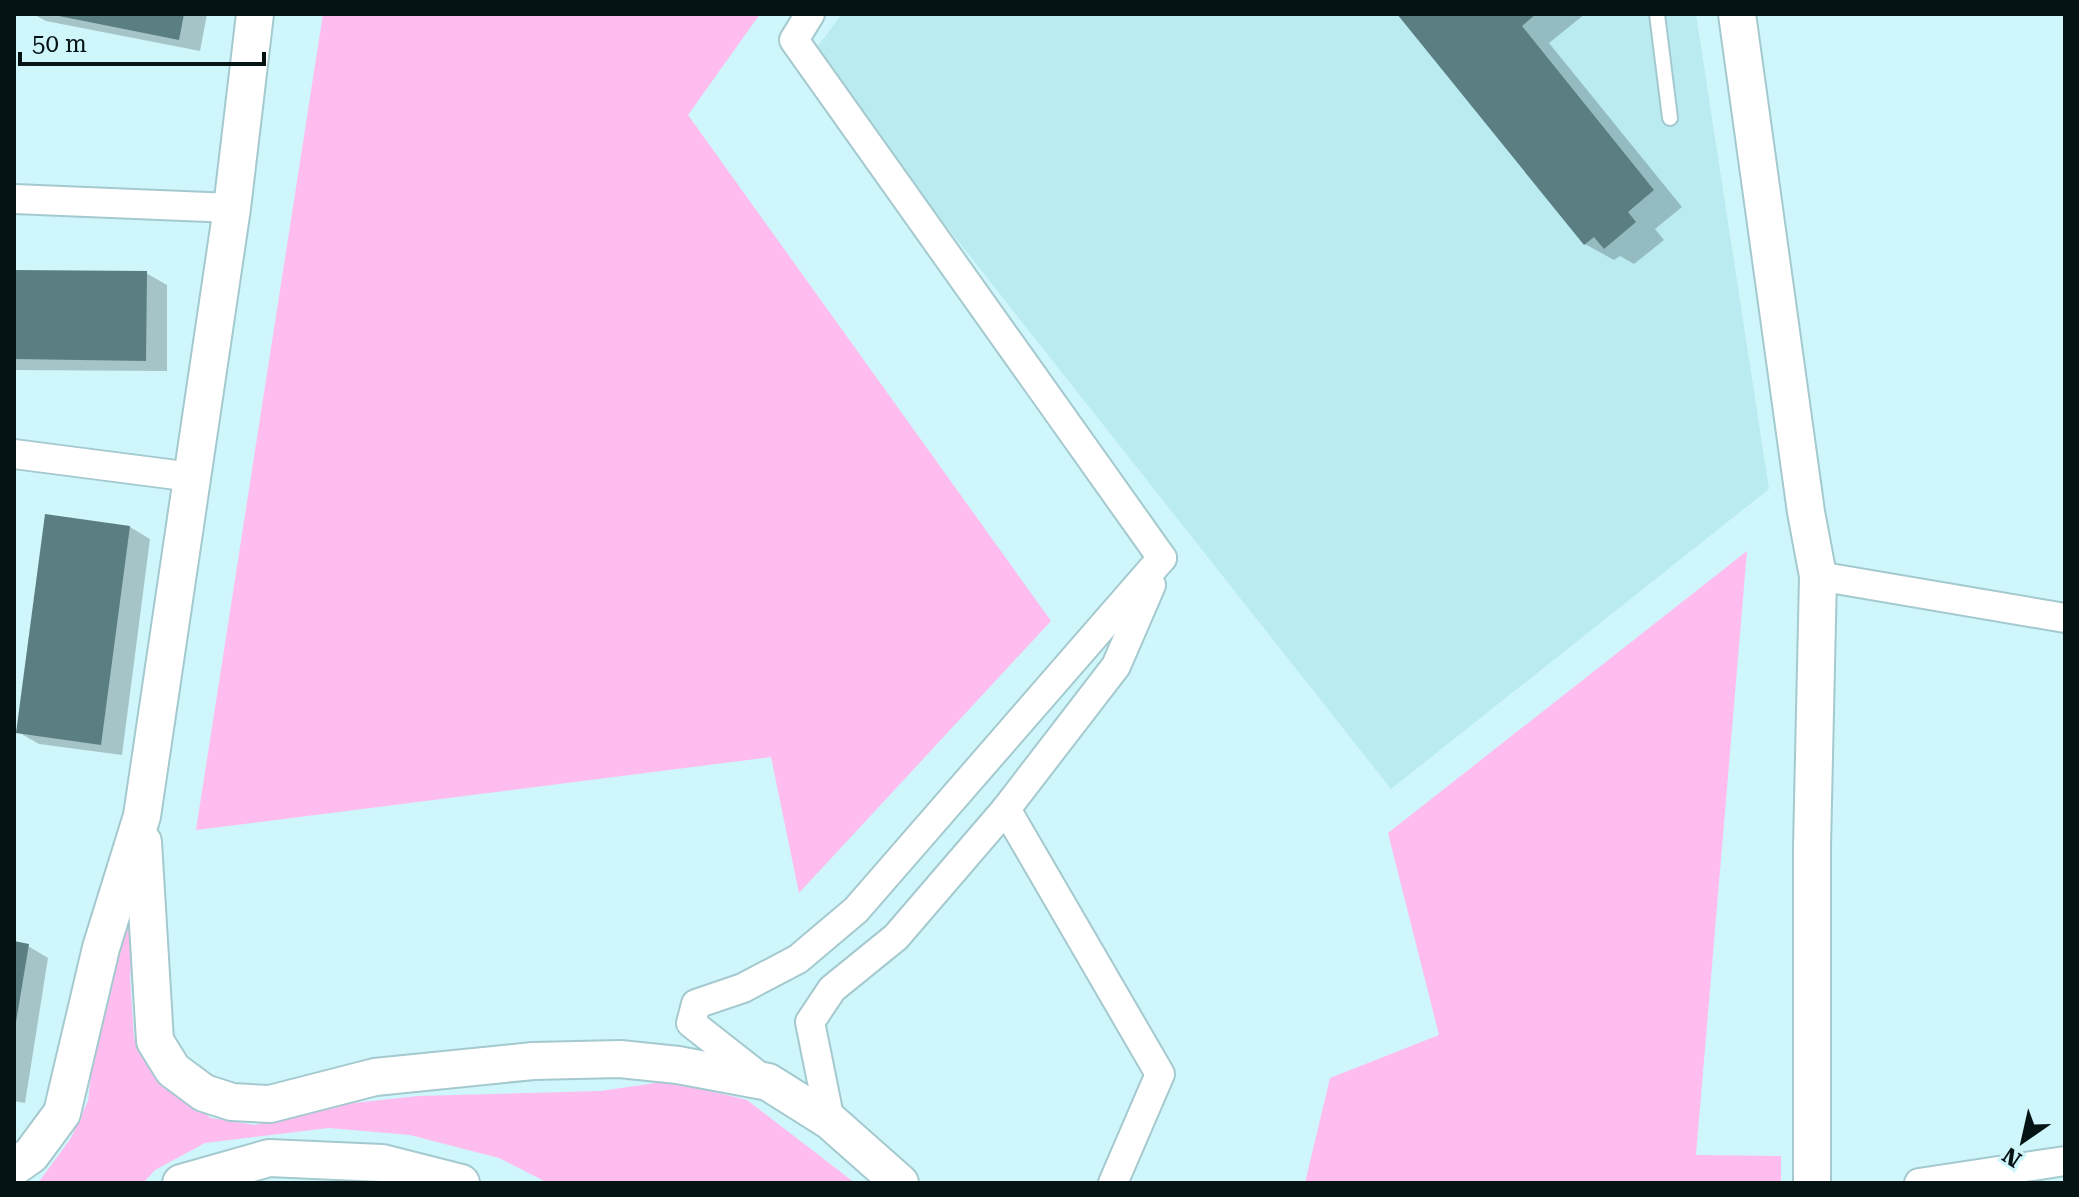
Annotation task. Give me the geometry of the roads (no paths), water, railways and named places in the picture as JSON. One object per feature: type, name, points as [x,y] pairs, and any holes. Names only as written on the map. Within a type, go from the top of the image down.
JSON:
[{"type":"street","points":[[14,1167],[31,1155],[62,1113],[101,948],[142,816],[232,208],[255,14]]},
{"type":"street","points":[[810,14],[794,40],[1162,558]]},
{"type":"street","points":[[1737,14],[1806,512],[1818,576],[1812,847],[1812,1183]]},
{"type":"street","points":[[14,199],[232,208]]},
{"type":"street","points":[[14,454],[192,477]]},
{"type":"street","points":[[830,1121],[810,1022],[832,989],[896,937],[1006,809],[1116,666],[1162,558]]},
{"type":"street","points":[[900,1183],[830,1121],[768,1082],[691,1023],[696,1004],[743,988],[798,959],[856,910],[1162,558]]},
{"type":"street","points":[[1818,576],[2065,618]]},
{"type":"street","points":[[1006,809],[1160,1074],[1113,1183]]},
{"type":"street","points":[[142,816],[155,1041],[173,1070],[204,1093],[232,1102],[270,1104],[375,1077],[533,1061],[620,1059],[678,1065],[768,1082]]},
{"type":"street","points":[[181,1183],[269,1158],[332,1167],[382,1163],[461,1183]]},
{"type":"street","points":[[1919,1183],[2065,1161]]},
{"type":"lane","points":[[1657,14],[1670,118]]}]
